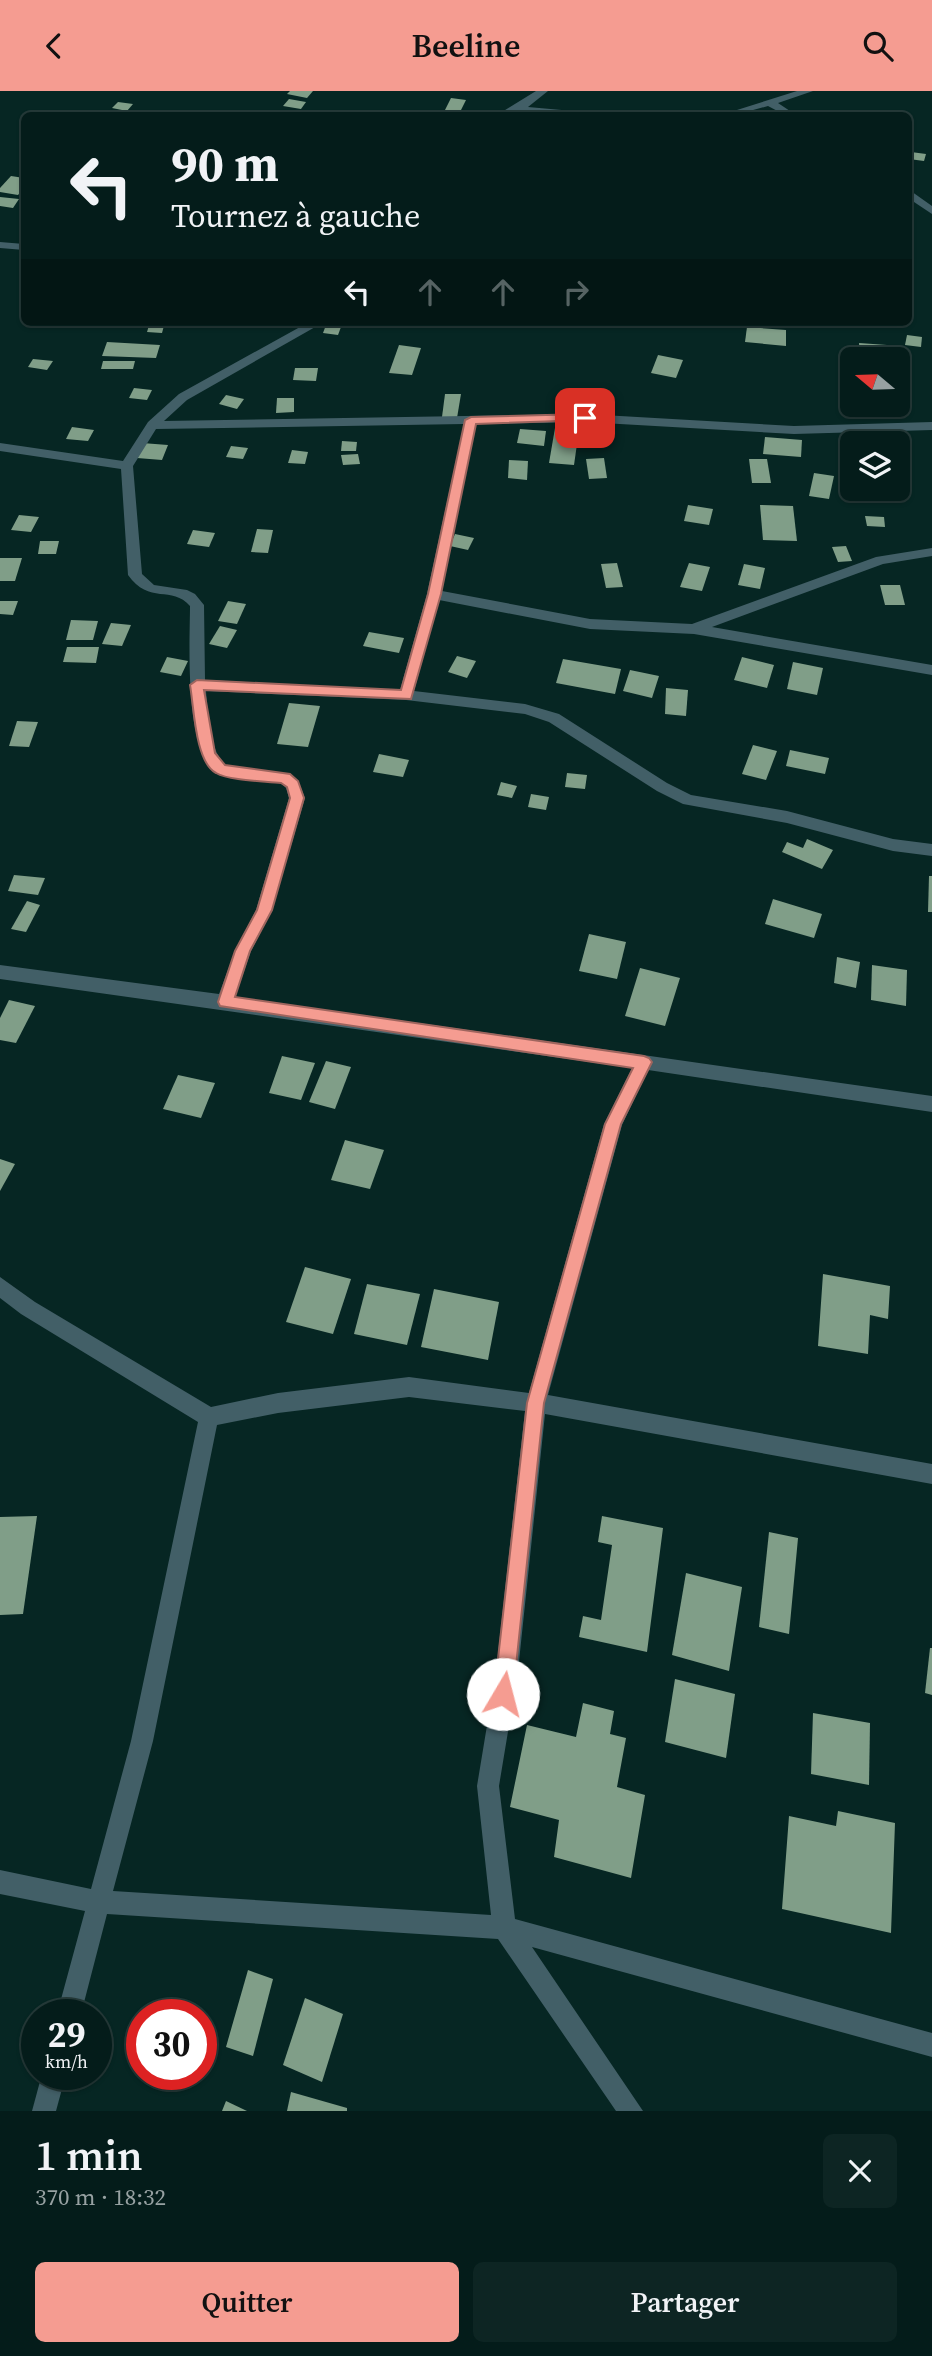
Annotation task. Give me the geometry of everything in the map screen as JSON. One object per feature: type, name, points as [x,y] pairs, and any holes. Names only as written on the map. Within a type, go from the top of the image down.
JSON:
[{"type":"street","points":[[510,112],[542,91]]},
{"type":"street","points":[[736,112],[808,91]]},
{"type":"street","points":[[769,102],[786,112]]},
{"type":"street","points":[[517,109],[550,112]]},
{"type":"street","points":[[912,195],[932,211]]},
{"type":"street","points":[[0,245],[21,247]]},
{"type":"street","points":[[225,1002],[243,951],[264,910],[297,798],[293,785],[285,778],[222,770],[213,764],[208,753],[197,685],[197,605],[183,592],[150,590],[141,586],[135,575],[127,466],[152,425],[183,397],[311,326]]},
{"type":"street","points":[[152,425],[585,418],[794,430],[932,426]]},
{"type":"street","points":[[406,695],[434,594],[471,420]]},
{"type":"street","points":[[0,447],[127,466]]},
{"type":"street","points":[[693,629],[881,560],[932,552]]},
{"type":"street","points":[[434,594],[590,624],[693,629],[932,670]]},
{"type":"street","points":[[197,685],[406,695],[525,709],[554,718],[662,787],[688,800],[787,817],[893,845],[932,850]]},
{"type":"street","points":[[0,972],[932,1104]]},
{"type":"street","points":[[631,2111],[504,1928],[488,1786],[508,1671],[515,1579],[536,1403],[613,1124],[644,1062]]},
{"type":"street","points":[[0,1286],[29,1308],[209,1417],[278,1403],[409,1387],[536,1403],[932,1474]]},
{"type":"street","points":[[73,1999],[142,1741],[209,1417]]},
{"type":"street","points":[[0,1882],[99,1902],[504,1928],[932,2045]]},
{"type":"street","points":[[44,2111],[50,2090]]},
{"type":"building","points":[[290,91],[313,91],[307,98],[287,94]]},
{"type":"building","points":[[451,98],[466,100],[460,112],[445,110]]},
{"type":"building","points":[[289,99],[306,102],[301,109],[283,106]]},
{"type":"building","points":[[118,102],[133,104],[127,111],[112,108]]},
{"type":"building","points":[[912,152],[926,154],[924,161],[912,159]]},
{"type":"building","points":[[11,176],[21,178],[21,192],[18,195],[0,192],[0,188]]},
{"type":"building","points":[[0,197],[19,199],[13,208],[0,206]]},
{"type":"building","points":[[149,326],[164,326],[162,333],[147,332]]},
{"type":"building","points":[[326,326],[341,327],[338,335],[323,333]]},
{"type":"building","points":[[747,327],[786,330],[786,346],[745,342]]},
{"type":"building","points":[[907,335],[922,337],[921,347],[905,345]]},
{"type":"building","points":[[107,342],[160,345],[156,358],[102,356]]},
{"type":"building","points":[[859,343],[887,347],[859,347]]},
{"type":"building","points":[[399,345],[421,348],[412,375],[389,373]]},
{"type":"building","points":[[658,355],[683,360],[676,378],[651,373]]},
{"type":"building","points":[[33,359],[53,361],[47,370],[28,367]]},
{"type":"building","points":[[103,361],[135,361],[133,369],[101,369]]},
{"type":"building","points":[[295,368],[318,368],[316,381],[293,380]]},
{"type":"building","points":[[134,388],[152,390],[147,400],[129,398]]},
{"type":"building","points":[[445,394],[461,394],[457,418],[442,417]]},
{"type":"building","points":[[226,395],[244,399],[237,409],[219,404]]},
{"type":"building","points":[[277,398],[294,398],[294,412],[276,413]]},
{"type":"building","points":[[583,404],[602,406],[601,415],[581,413]]},
{"type":"building","points":[[72,427],[94,430],[88,441],[66,439]]},
{"type":"building","points":[[555,428],[579,430],[574,465],[549,463]]},
{"type":"building","points":[[520,429],[546,431],[544,446],[517,443]]},
{"type":"building","points":[[765,437],[802,440],[801,457],[763,454]]},
{"type":"building","points":[[342,441],[357,442],[356,451],[341,451]]},
{"type":"building","points":[[142,443],[168,445],[162,460],[137,458]]},
{"type":"building","points":[[231,446],[248,448],[243,459],[226,457]]},
{"type":"building","points":[[292,450],[308,452],[305,464],[288,463]]},
{"type":"building","points":[[358,454],[360,464],[343,465],[341,455]]},
{"type":"building","points":[[604,458],[607,478],[589,479],[586,459]]},
{"type":"building","points":[[749,459],[767,459],[771,483],[752,483]]},
{"type":"building","points":[[509,460],[528,461],[527,480],[508,478]]},
{"type":"building","points":[[814,473],[834,476],[829,499],[809,496]]},
{"type":"building","points":[[688,505],[713,509],[709,525],[684,521]]},
{"type":"building","points":[[760,505],[793,506],[797,541],[763,540]]},
{"type":"building","points":[[19,515],[39,517],[31,532],[11,530]]},
{"type":"building","points":[[865,516],[884,517],[885,527],[867,526]]},
{"type":"building","points":[[257,529],[273,530],[268,553],[251,552]]},
{"type":"building","points":[[193,530],[215,533],[209,547],[187,544]]},
{"type":"building","points":[[455,534],[474,538],[468,550],[450,546]]},
{"type":"building","points":[[40,541],[59,541],[56,554],[38,554]]},
{"type":"building","points":[[846,546],[852,561],[838,562],[832,547]]},
{"type":"building","points":[[0,558],[22,558],[15,581],[0,581]]},
{"type":"building","points":[[617,563],[623,587],[606,588],[601,564]]},
{"type":"building","points":[[689,563],[710,567],[702,591],[680,587]]},
{"type":"building","points":[[744,564],[765,568],[760,589],[738,585]]},
{"type":"building","points":[[880,585],[900,585],[905,605],[885,605]]},
{"type":"building","points":[[0,601],[18,601],[13,615],[0,614]]},
{"type":"building","points":[[228,601],[246,604],[237,624],[218,621]]},
{"type":"building","points":[[71,620],[98,621],[93,640],[66,640]]},
{"type":"building","points":[[111,623],[131,625],[122,646],[102,644]]},
{"type":"building","points":[[220,626],[237,630],[227,648],[209,644]]},
{"type":"building","points":[[369,632],[404,638],[399,653],[363,646]]},
{"type":"building","points":[[67,647],[99,647],[96,663],[63,662]]},
{"type":"building","points":[[457,656],[476,661],[467,678],[448,672]]},
{"type":"building","points":[[167,657],[188,661],[181,676],[160,672]]},
{"type":"building","points":[[742,657],[774,665],[767,688],[734,680]]},
{"type":"building","points":[[563,659],[621,669],[615,694],[556,683]]},
{"type":"building","points":[[793,662],[823,668],[817,695],[787,689]]},
{"type":"building","points":[[630,670],[659,676],[652,698],[623,691]]},
{"type":"building","points":[[666,688],[688,690],[686,716],[665,714]]},
{"type":"building","points":[[289,703],[320,706],[308,747],[277,744]]},
{"type":"building","points":[[17,721],[38,722],[29,747],[9,746]]},
{"type":"building","points":[[753,745],[777,751],[766,780],[742,774]]},
{"type":"building","points":[[790,750],[829,758],[825,774],[786,766]]},
{"type":"building","points":[[379,754],[409,760],[403,777],[373,772]]},
{"type":"building","points":[[567,773],[587,775],[585,789],[565,787]]},
{"type":"building","points":[[501,782],[517,786],[512,798],[497,795]]},
{"type":"building","points":[[531,794],[549,797],[546,810],[528,807]]},
{"type":"building","points":[[807,839],[833,850],[822,869],[782,852],[787,842],[803,848]]},
{"type":"building","points":[[14,875],[45,878],[38,895],[8,891]]},
{"type":"building","points":[[929,876],[932,876],[932,912],[928,912]]},
{"type":"building","points":[[773,899],[822,914],[814,938],[765,924]]},
{"type":"building","points":[[27,901],[40,905],[26,932],[11,929]]},
{"type":"building","points":[[589,934],[626,942],[617,979],[579,971]]},
{"type":"building","points":[[837,957],[860,962],[856,988],[834,983]]},
{"type":"building","points":[[872,965],[907,970],[906,1006],[871,1000]]},
{"type":"building","points":[[640,968],[680,978],[665,1026],[625,1016]]},
{"type":"building","points":[[9,1000],[35,1006],[16,1043],[0,1040],[0,1018]]},
{"type":"building","points":[[282,1056],[315,1063],[301,1100],[269,1093]]},
{"type":"building","points":[[326,1061],[351,1067],[335,1109],[309,1102]]},
{"type":"building","points":[[178,1075],[215,1083],[201,1118],[163,1109]]},
{"type":"building","points":[[345,1140],[384,1150],[370,1189],[331,1180]]},
{"type":"building","points":[[0,1159],[15,1164],[0,1191]]},
{"type":"building","points":[[305,1267],[351,1279],[333,1334],[286,1322]]},
{"type":"building","points":[[823,1274],[890,1286],[888,1319],[870,1315],[868,1354],[818,1346]]},
{"type":"building","points":[[367,1284],[420,1294],[407,1345],[354,1334]]},
{"type":"building","points":[[434,1289],[499,1302],[488,1360],[421,1347]]},
{"type":"building","points":[[37,1516],[23,1614],[0,1615],[0,1517]]},
{"type":"building","points":[[602,1516],[663,1528],[647,1652],[579,1637],[583,1616],[601,1620],[612,1545],[598,1542]]},
{"type":"building","points":[[769,1532],[798,1538],[789,1634],[759,1627]]},
{"type":"building","points":[[686,1573],[742,1587],[729,1671],[672,1655]]},
{"type":"building","points":[[932,1648],[932,1695],[925,1693]]},
{"type":"building","points":[[675,1679],[735,1694],[726,1758],[665,1742]]},
{"type":"building","points":[[583,1703],[614,1711],[610,1734],[626,1738],[617,1787],[645,1795],[631,1878],[554,1857],[559,1820],[510,1807],[527,1725],[576,1737]]},
{"type":"building","points":[[813,1713],[870,1723],[869,1785],[811,1774]]},
{"type":"building","points":[[838,1811],[895,1823],[891,1933],[782,1909],[789,1816],[836,1826]]},
{"type":"building","points":[[248,1970],[273,1979],[253,2056],[226,2047]]},
{"type":"building","points":[[305,1998],[343,2014],[322,2082],[283,2065]]},
{"type":"building","points":[[291,2092],[347,2108],[347,2111],[287,2111]]},
{"type":"building","points":[[226,2101],[247,2111],[222,2111]]},
{"type":"route","points":[[503,1694],[508,1671],[515,1579],[536,1403],[613,1124],[644,1062],[225,1002],[243,951],[264,910],[297,798],[293,785],[285,778],[222,770],[213,764],[208,753],[197,685],[406,695],[434,594],[471,420],[585,418]]}]
